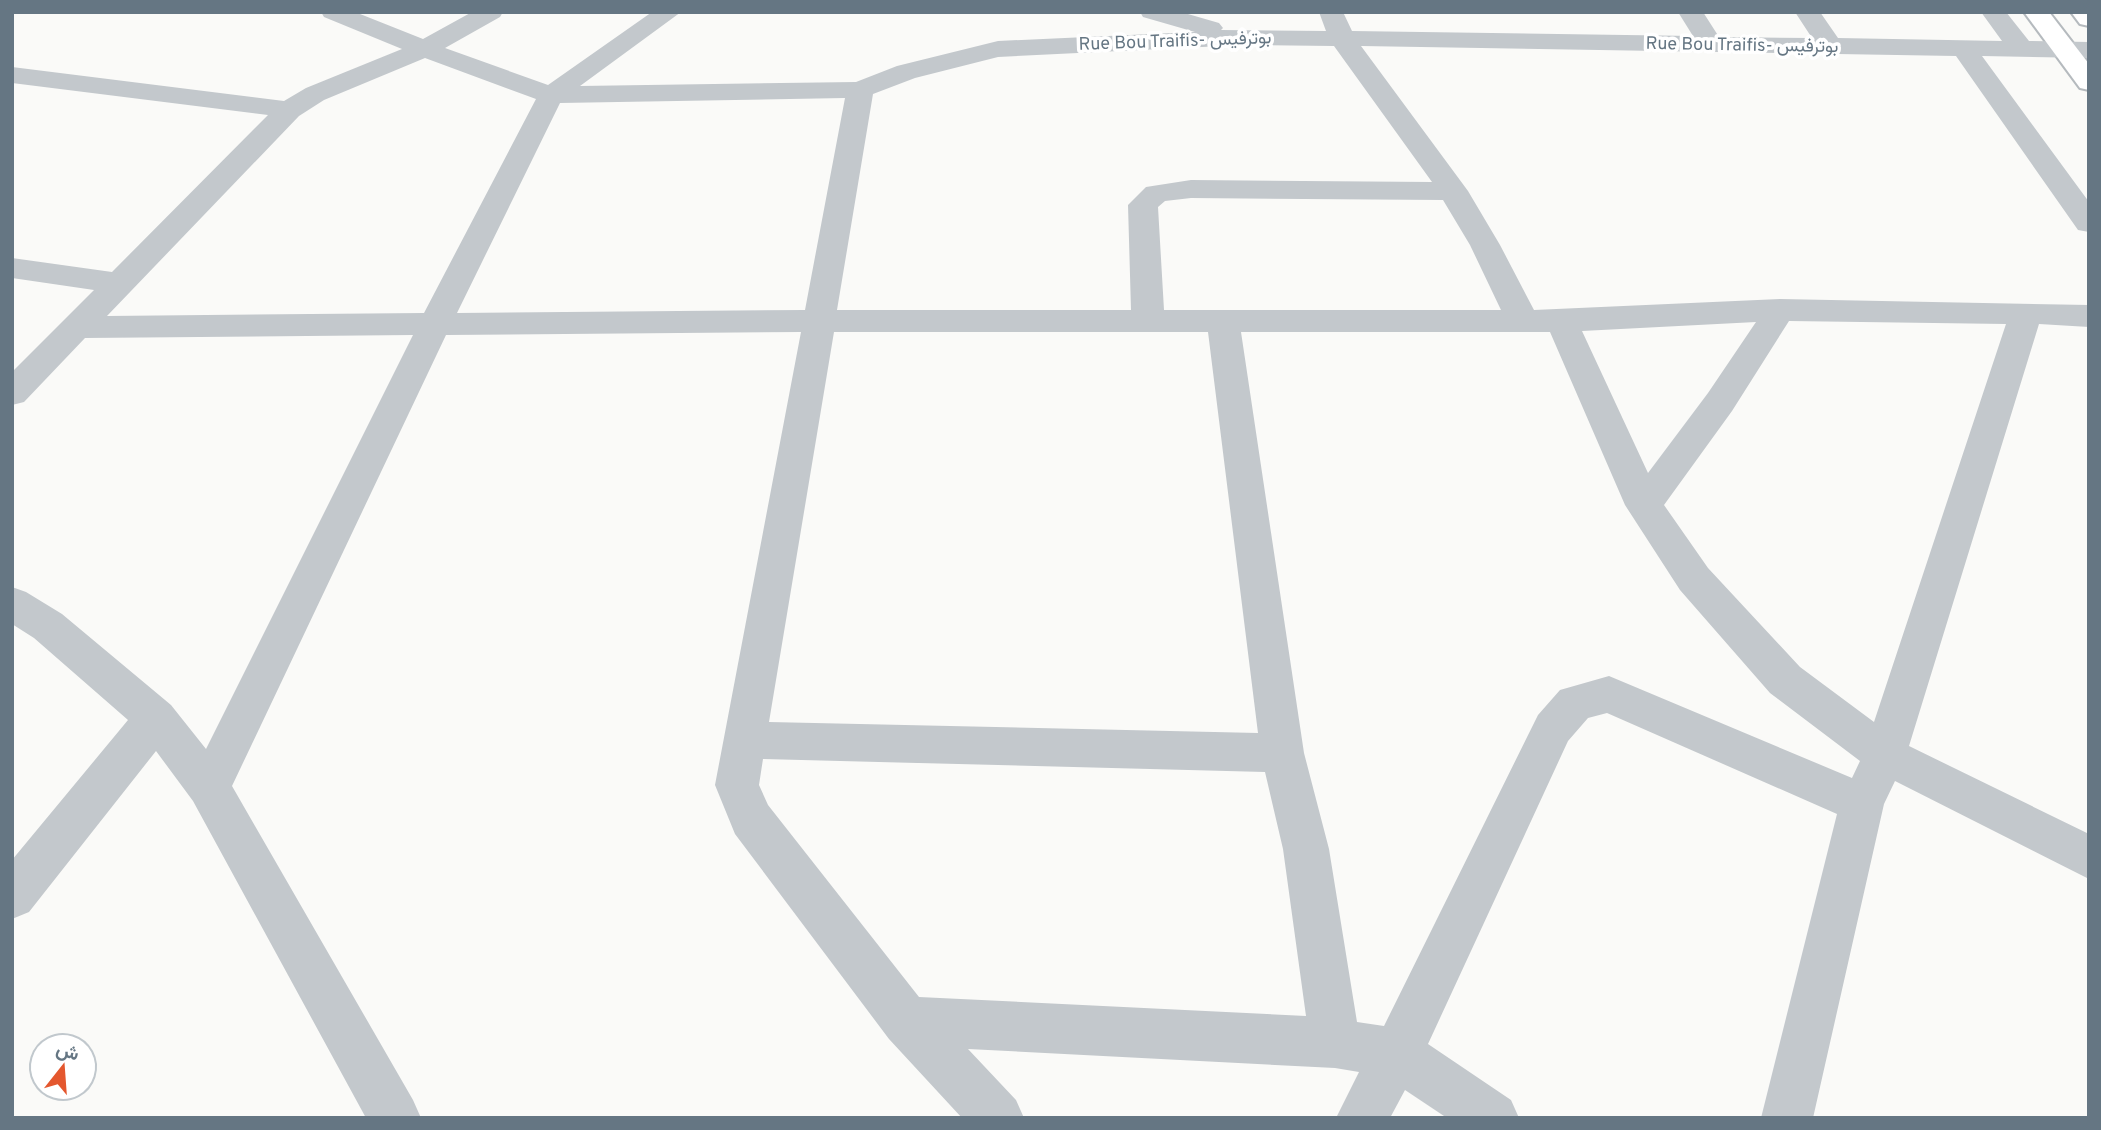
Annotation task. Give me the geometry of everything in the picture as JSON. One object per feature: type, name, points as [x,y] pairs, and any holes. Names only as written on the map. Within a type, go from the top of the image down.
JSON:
[{"type":"main road","points":[[2036,12],[2077,50],[2089,82]]},
{"type":"main road","points":[[2083,12],[2089,19]]},
{"type":"street","name":"Rue Bou Traifis- بوترفيس","points":[[333,12],[424,49],[551,95],[860,90],[906,72],[998,49],[1243,37],[1343,40],[1552,33],[1712,46],[2077,50]]},
{"type":"street","points":[[12,393],[289,110],[315,94],[424,49],[491,12]]},
{"type":"street","points":[[209,787],[435,324],[551,95],[669,12]]},
{"type":"street","points":[[1152,12],[1243,37]]},
{"type":"street","points":[[1331,12],[1343,40],[1453,191],[1485,245],[1523,321]]},
{"type":"street","points":[[1690,12],[1712,46]]},
{"type":"street","points":[[1807,12],[1831,47]]},
{"type":"street","points":[[1993,12],[2022,50]]},
{"type":"street","points":[[1964,49],[2089,223]]},
{"type":"street","points":[[12,99],[25,76],[289,110]]},
{"type":"street","points":[[860,90],[737,785],[751,819],[907,1021],[998,1118]]},
{"type":"street","points":[[1148,321],[1143,205],[1156,193],[1191,189],[1453,191]]},
{"type":"street","points":[[12,268],[120,282]]},
{"type":"street","points":[[76,327],[818,321],[1561,321],[1780,310],[2089,316]]},
{"type":"street","points":[[1644,505],[1720,402],[1780,310]]},
{"type":"street","points":[[1787,1118],[1862,804],[1885,755],[2026,313]]},
{"type":"street","points":[[1223,321],[1282,753],[1306,849],[1335,1043]]},
{"type":"street","points":[[1561,321],[1644,505],[1694,579],[1785,680],[1885,755],[2089,857]]},
{"type":"street","points":[[12,603],[48,626],[156,718],[209,787],[395,1118]]},
{"type":"street","points":[[1362,1118],[1397,1054],[1553,728],[1575,703],[1609,694],[1862,804]]},
{"type":"street","points":[[12,897],[156,718]]},
{"type":"street","points":[[746,740],[1282,753]]},
{"type":"street","points":[[907,1021],[1335,1043],[1397,1054],[1493,1118]]}]
